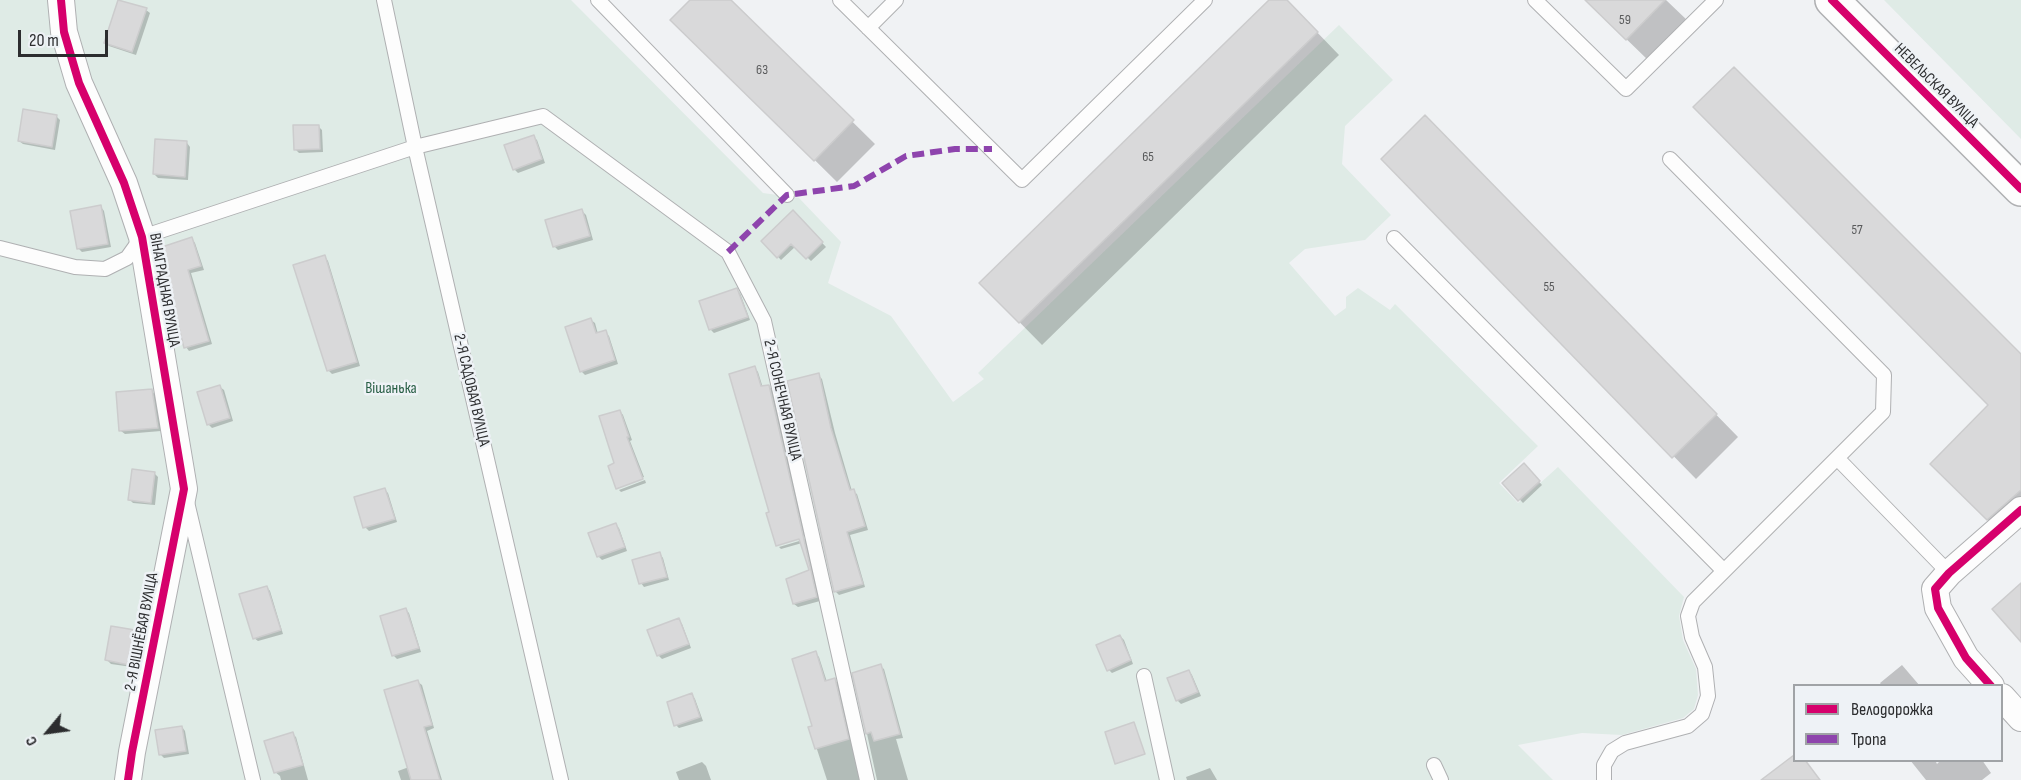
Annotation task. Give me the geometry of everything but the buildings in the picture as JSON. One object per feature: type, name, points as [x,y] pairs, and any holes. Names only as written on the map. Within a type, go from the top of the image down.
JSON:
[{"type":"street","name":"ВІНАГРАДНАЯ ВУЛІЦА","points":[[61,0],[64,32],[79,83],[123,183],[142,237],[184,489]]},
{"type":"street","name":"НЕВЕЛЬСКАЯ ВУЛІЦА","points":[[1832,0],[2021,189]]},
{"type":"street","name":"2-Я ВІШНЁВАЯ ВУЛІЦА","points":[[128,780],[184,489]]},
{"type":"street","points":[[1989,684],[1966,658],[1938,608],[1935,589],[1948,573],[2021,510]]},
{"type":"street","points":[[2003,699],[2021,718]]},
{"type":"lane","name":"2-Я САДОВАЯ ВУЛІЦА","points":[[384,0],[415,147],[561,780]]},
{"type":"lane","points":[[598,0],[787,195]]},
{"type":"lane","points":[[840,0],[1022,180],[1205,0]]},
{"type":"lane","points":[[868,28],[896,0]]},
{"type":"lane","points":[[1535,0],[1626,89],[1716,0]]},
{"type":"lane","name":"2-Я СОНЕЧНАЯ ВУЛІЦА","points":[[415,147],[543,116],[728,252],[764,321],[867,780]]},
{"type":"lane","points":[[0,248],[75,267],[105,269],[127,258],[142,237],[415,147]]},
{"type":"lane","points":[[1604,780],[1604,765],[1612,751],[1625,743],[1688,726],[1702,714],[1708,696],[1705,667],[1692,637],[1688,616],[1693,602],[1883,412],[1884,375],[1670,159]]},
{"type":"lane","points":[[1394,238],[1724,571]]},
{"type":"lane","points":[[1837,458],[1948,573]]},
{"type":"lane","name":"ВІНАГРАДНАЯ ВУЛІЦА","points":[[184,489],[253,780]]},
{"type":"lane","points":[[1144,676],[1167,780]]},
{"type":"lane","points":[[1434,765],[1441,780]]},
{"type":"green space","name":"Вішанька","points":[[0,0],[571,0],[763,193],[799,198],[841,242],[828,283],[891,316],[953,402],[984,379],[978,373],[1339,25],[1393,80],[1345,126],[1342,164],[1391,215],[1365,240],[1305,249],[1289,263],[1335,316],[1346,308],[1346,297],[1358,288],[1390,310],[1395,304],[1538,446],[1499,483],[1518,503],[1558,467],[1684,597],[1679,616],[1683,640],[1696,669],[1698,695],[1694,709],[1683,718],[1622,735],[1582,733],[1518,745],[1553,780],[0,780]]},
{"type":"green space","points":[[1884,0],[2021,0],[2021,139]]},
{"type":"marked path","points":[[728,252],[787,195],[854,186],[906,156],[955,149],[992,149]]},
{"type":"cycle path","points":[[61,0],[64,32],[79,83],[124,183],[142,237],[184,489],[128,780]]},
{"type":"cycle path","points":[[1832,0],[2021,189]]},
{"type":"cycle path","points":[[1989,684],[1966,658],[1938,608],[1935,589],[1949,573],[2021,510]]}]
